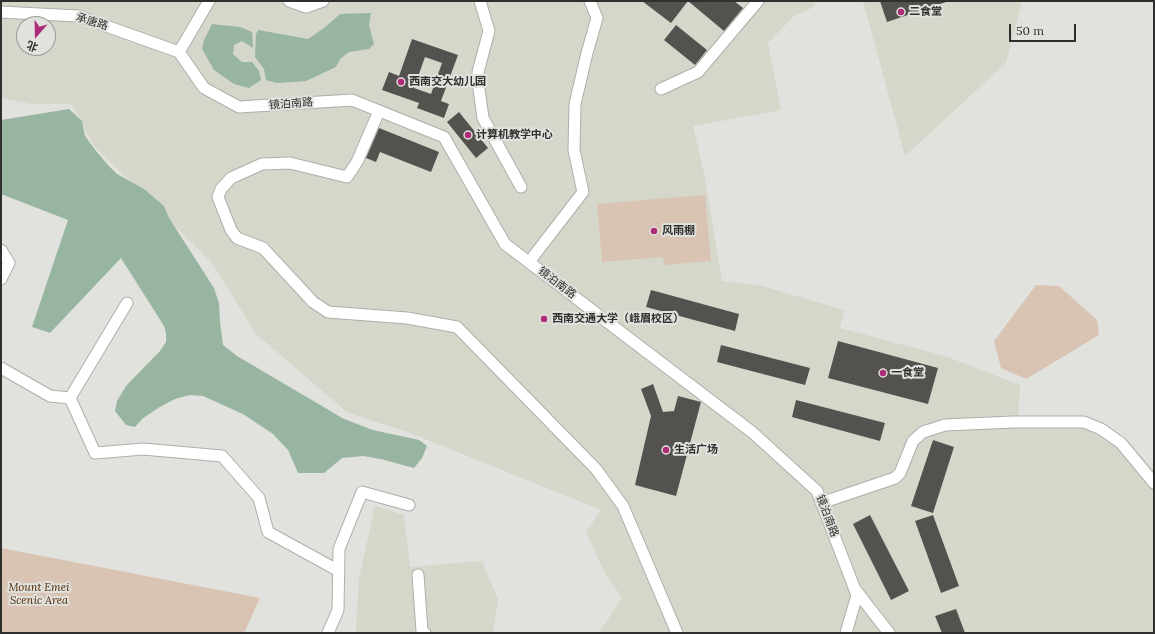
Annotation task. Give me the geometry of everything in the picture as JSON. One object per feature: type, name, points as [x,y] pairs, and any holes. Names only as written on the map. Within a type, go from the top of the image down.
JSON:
[{"type":"street","points":[[179,52],[209,1]]},
{"type":"street","points":[[289,1],[306,7],[323,1]]},
{"type":"street","points":[[480,1],[489,31],[478,72],[483,118],[521,187]]},
{"type":"street","points":[[529,262],[583,192],[574,150],[575,104],[597,18],[590,1]]},
{"type":"street","points":[[661,89],[698,72],[758,1]]},
{"type":"street","name":"承唐路","points":[[1,12],[78,16],[179,52]]},
{"type":"street","name":"镜泊南路","points":[[179,52],[204,88],[240,107],[352,100],[444,138],[506,244],[752,432],[817,491],[857,595],[846,633]]},
{"type":"street","points":[[379,111],[357,162],[347,177],[290,163],[262,164],[231,178],[221,189],[218,197],[231,230],[237,238],[263,248],[313,302],[328,312],[408,318],[457,327],[596,469],[623,506],[677,633]]},
{"type":"street","points":[[1,250],[9,263],[1,279]]},
{"type":"street","points":[[70,398],[127,303]]},
{"type":"street","points":[[1,368],[50,396],[70,398]]},
{"type":"street","points":[[70,398],[95,453],[143,449],[222,456],[259,498],[268,532],[339,571]]},
{"type":"street","points":[[821,503],[895,478],[900,473],[913,441],[924,432],[945,425],[1013,422],[1084,422],[1101,429],[1121,443],[1154,483]]},
{"type":"street","points":[[328,633],[338,610],[339,549],[362,492],[408,505]]},
{"type":"street","points":[[418,575],[422,631],[425,633]]},
{"type":"street","points":[[854,588],[889,633]]},
{"type":"shaded area","name":"西南交通大学（峨眉校区）","points":[[1,1],[815,1],[814,7],[794,16],[768,43],[781,110],[693,126],[704,173],[722,281],[762,286],[844,310],[840,328],[948,357],[1020,385],[1018,416],[1088,417],[1113,429],[1131,444],[1154,471],[1154,633],[599,633],[622,598],[604,571],[586,532],[601,510],[408,432],[348,413],[256,334],[212,263],[94,146],[72,104],[31,104],[1,98]]},
{"type":"shaded area","points":[[863,1],[1022,1],[1006,63],[905,156]]},
{"type":"shaded area","points":[[371,13],[369,25],[374,44],[369,49],[349,52],[340,59],[336,67],[306,81],[277,83],[266,80],[264,69],[255,57],[256,34],[258,30],[308,39],[340,14]]},
{"type":"shaded area","points":[[212,24],[240,27],[252,32],[253,48],[242,41],[234,45],[233,54],[242,62],[252,62],[259,71],[261,80],[249,88],[234,84],[214,70],[202,49],[204,40]]},
{"type":"shaded area","points":[[69,109],[82,121],[85,136],[108,165],[117,174],[144,189],[164,206],[169,218],[214,288],[219,303],[223,345],[237,356],[344,419],[373,430],[419,440],[427,446],[422,458],[414,468],[381,459],[363,456],[342,458],[324,473],[298,473],[288,450],[273,434],[243,414],[203,396],[190,395],[175,399],[142,419],[135,427],[126,425],[115,411],[117,401],[126,386],[160,351],[166,342],[164,326],[121,258],[50,333],[32,327],[68,220],[1,194],[1,120]]},
{"type":"shaded area","points":[[375,506],[404,515],[410,567],[482,561],[498,599],[493,633],[357,633],[359,578]]},
{"type":"green space","name":"风雨棚","points":[[705,195],[711,261],[664,265],[663,257],[602,262],[597,204]]},
{"type":"green space","points":[[1036,285],[1059,286],[1097,320],[1099,335],[1026,379],[1001,368],[994,341]]},
{"type":"green space","name":"Mount Emei Scenic Area","points":[[1,548],[260,598],[244,633],[1,633]]},
{"type":"building","points":[[642,1],[688,1],[671,23]]},
{"type":"building","points":[[688,1],[734,1],[743,8],[724,31]]},
{"type":"building","name":"二食堂","points":[[880,1],[946,1],[946,2],[887,22]]},
{"type":"building","points":[[676,25],[707,50],[695,65],[664,40]]},
{"type":"building","name":"西南交大幼儿园","points":[[412,39],[458,55],[441,101],[449,104],[444,118],[417,108],[419,103],[382,90],[389,72],[399,76]],"holes":[[[425,57],[442,63],[431,94],[414,88]]]},
{"type":"building","name":"计算机教学中心","points":[[459,112],[488,148],[476,158],[447,122]]},
{"type":"building","points":[[379,128],[439,152],[431,172],[380,152],[376,162],[366,158]]},
{"type":"building","points":[[651,290],[739,314],[735,331],[646,307]]},
{"type":"building","name":"一食堂","points":[[838,341],[938,368],[928,404],[828,378]]},
{"type":"building","points":[[721,345],[810,368],[805,385],[717,362]]},
{"type":"building","name":"生活广场","points":[[653,384],[663,412],[674,411],[678,396],[701,402],[676,496],[635,485],[651,416],[641,389]]},
{"type":"building","points":[[796,400],[885,423],[880,441],[792,417]]},
{"type":"building","points":[[933,440],[954,447],[933,513],[911,506]]},
{"type":"building","points":[[870,515],[909,591],[891,600],[853,524]]},
{"type":"building","points":[[933,515],[959,586],[941,593],[915,521]]},
{"type":"building","points":[[956,609],[965,633],[942,633],[935,616]]},
{"type":"place","name":"二食堂","points":[[901,12]]},
{"type":"place","name":"西南交大幼儿园","points":[[401,82]]},
{"type":"place","name":"计算机教学中心","points":[[468,135]]},
{"type":"place","name":"风雨棚","points":[[654,231]]},
{"type":"place","name":"西南交通大学（峨眉校区）","points":[[544,319]]},
{"type":"place","name":"一食堂","points":[[883,373]]},
{"type":"place","name":"生活广场","points":[[666,450]]}]
